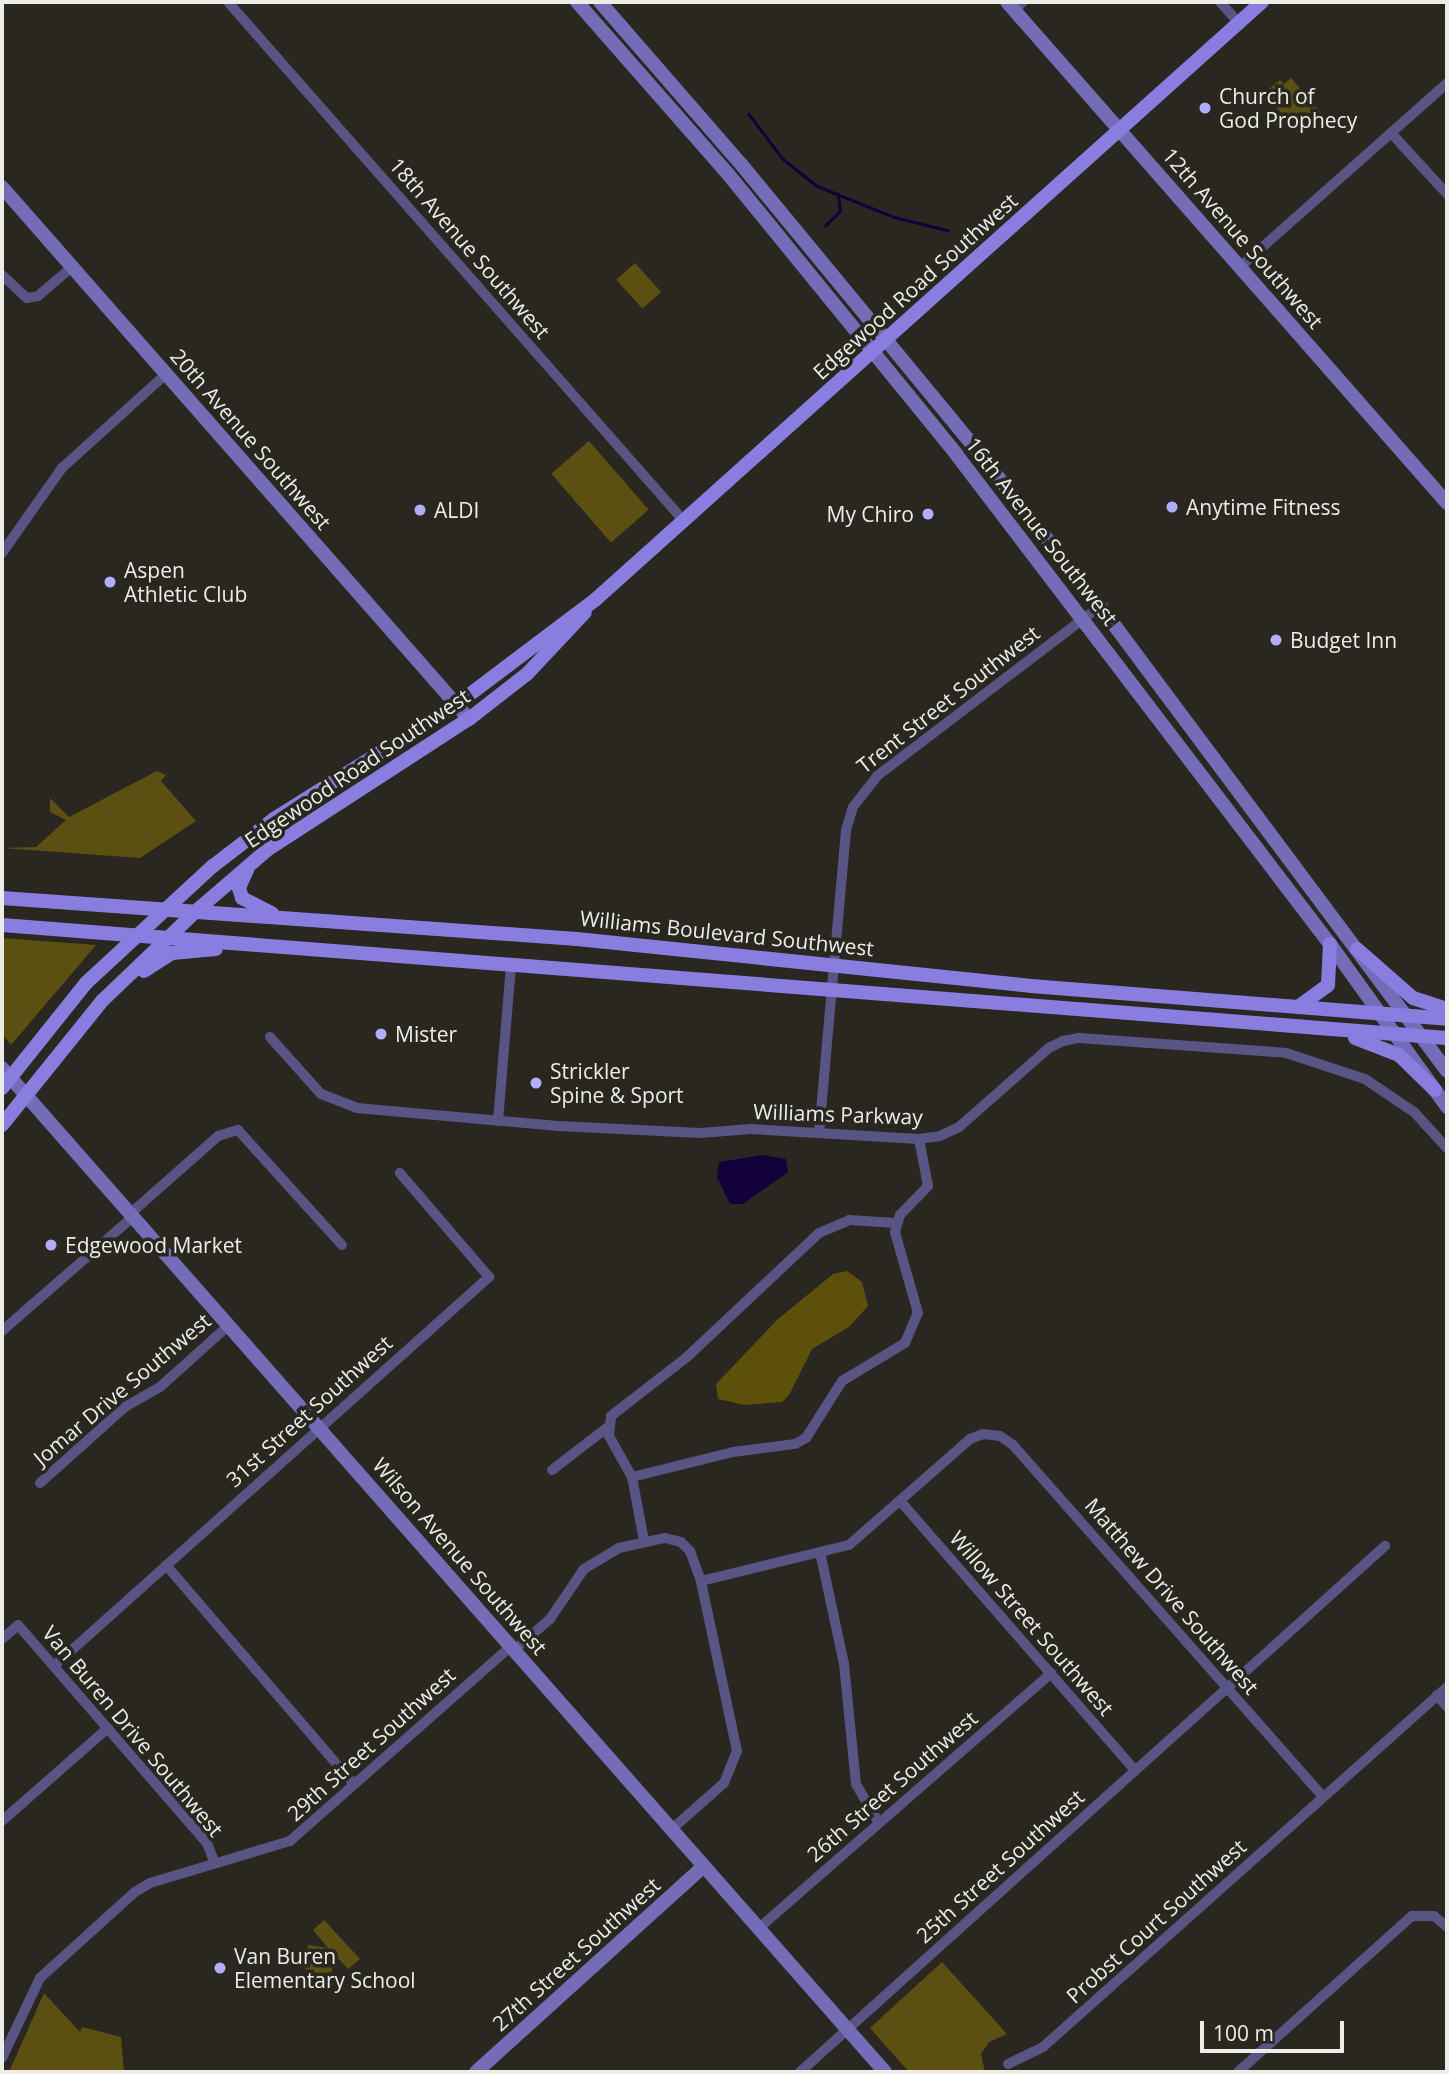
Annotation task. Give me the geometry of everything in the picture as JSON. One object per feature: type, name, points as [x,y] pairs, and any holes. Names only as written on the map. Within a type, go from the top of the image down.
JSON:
[{"type":"main road","name":"16th Avenue Southwest","points":[[577,2],[875,351],[1084,618],[1330,944],[1447,1107]]},
{"type":"main road","name":"16th Avenue Southwest","points":[[600,2],[887,340],[1100,607],[1447,1071]]},
{"type":"main road","name":"Edgewood Road Southwest","points":[[5,1078],[86,983],[164,910],[274,819],[457,704],[595,600],[1262,2]]},
{"type":"main road","name":"12th Avenue Southwest","points":[[1015,4],[1120,131],[1447,503]]},
{"type":"main road","name":"20th Avenue Southwest","points":[[2,187],[469,719]]},
{"type":"main road","name":"Edgewood Road Southwest","points":[[2,1125],[103,1000],[195,912],[251,864],[469,719],[552,651],[595,600]]},
{"type":"main road","points":[[251,864],[239,888],[242,898],[286,919]]},
{"type":"main road","name":"Williams Boulevard Southwest","points":[[2,898],[577,939],[1297,1008],[1447,1019]]},
{"type":"main road","points":[[2,925],[138,933],[253,946],[511,967],[1447,1038]]},
{"type":"main road","points":[[1297,1008],[1328,985],[1330,944]]},
{"type":"main road","points":[[103,1000],[172,953],[253,946]]},
{"type":"main road","points":[[1357,949],[1413,998],[1447,1009]]},
{"type":"main road","points":[[1316,1028],[1391,1049],[1436,1090]]},
{"type":"main road","name":"Wilson Avenue Southwest","points":[[5,1078],[27,1096],[133,1215],[885,2072]]},
{"type":"main road","name":"27th Street Southwest","points":[[475,2072],[704,1866]]},
{"type":"street","name":"18th Avenue Southwest","points":[[228,2],[684,520]]},
{"type":"street","points":[[1220,2],[1238,23]]},
{"type":"street","points":[[1240,267],[1447,83]]},
{"type":"street","points":[[1391,133],[1447,194]]},
{"type":"street","points":[[2,275],[27,298],[37,296],[72,267]]},
{"type":"street","points":[[2,553],[62,468],[166,374]]},
{"type":"street","name":"Trent Street Southwest","points":[[819,1133],[846,830],[861,792],[1100,607]]},
{"type":"street","points":[[498,1121],[511,967]]},
{"type":"street","name":"Williams Parkway","points":[[270,1037],[321,1094],[338,1104],[498,1121],[701,1133],[751,1129],[919,1139],[940,1136],[959,1127],[1049,1048],[1079,1038],[1312,1058],[1390,1094],[1447,1148]]},
{"type":"street","points":[[2,1331],[218,1136],[238,1130],[342,1245]]},
{"type":"street","points":[[632,1477],[733,1452],[794,1444],[806,1438],[842,1381],[905,1343],[918,1313],[896,1243],[896,1223],[928,1186],[919,1139]]},
{"type":"street","name":"31st Street Southwest","points":[[54,1666],[489,1277],[400,1173]]},
{"type":"street","points":[[552,1470],[608,1427],[620,1407],[687,1357],[819,1233],[849,1220],[896,1223]]},
{"type":"street","name":"Jomar Drive Southwest","points":[[40,1483],[125,1407],[160,1387],[229,1325]]},
{"type":"street","points":[[608,1427],[632,1477],[644,1541]]},
{"type":"street","name":"Matthew Drive Southwest","points":[[901,1502],[970,1439],[984,1434],[1000,1436],[1013,1445],[1324,1797]]},
{"type":"street","points":[[672,1829],[724,1783],[737,1751],[701,1581],[849,1545],[901,1502]]},
{"type":"street","name":"Willow Street Southwest","points":[[901,1502],[1135,1770]]},
{"type":"street","name":"29th Street Southwest","points":[[2,2058],[40,1978],[135,1892],[150,1883],[290,1840],[512,1648],[550,1619],[584,1569],[619,1548],[644,1541],[681,1542],[691,1551],[701,1581]]},
{"type":"street","name":"25th Street Southwest","points":[[800,2072],[1385,1546]]},
{"type":"street","points":[[820,1552],[844,1664],[856,1784],[879,1823]]},
{"type":"street","points":[[166,1565],[354,1784]]},
{"type":"street","name":"Van Buren Drive Southwest","points":[[2,1639],[18,1625],[207,1843],[215,1864]]},
{"type":"street","name":"26th Street Southwest","points":[[759,1928],[1051,1673]]},
{"type":"street","name":"Probst Court Southwest","points":[[1008,2064],[1043,2047],[1447,1686]]},
{"type":"street","points":[[1437,1695],[1447,1707]]},
{"type":"street","points":[[2,1821],[108,1728]]},
{"type":"street","points":[[1238,2072],[1412,1916],[1434,1916],[1447,1927]]},
{"type":"shaded area","points":[[1291,78],[1323,115],[1300,135],[1264,93],[1280,80],[1284,84]]},
{"type":"shaded area","points":[[635,263],[661,292],[643,309],[616,280]]},
{"type":"shaded area","points":[[589,441],[649,510],[611,542],[551,474]]},
{"type":"shaded area","points":[[157,771],[166,775],[161,781],[196,821],[140,858],[2,848],[36,847],[66,820],[50,812],[50,798],[69,817]]},
{"type":"shaded area","points":[[2,938],[96,945],[11,1045],[2,1034]]},
{"type":"shaded area","points":[[763,1155],[786,1159],[788,1172],[743,1204],[730,1204],[717,1177],[719,1162]]},
{"type":"shaded area","points":[[847,1271],[862,1282],[868,1306],[849,1327],[812,1349],[789,1395],[782,1402],[745,1405],[718,1399],[716,1384],[778,1319],[833,1274]]},
{"type":"shaded area","points":[[324,1920],[360,1959],[348,1969],[334,1954],[331,1978],[322,1982],[303,1967],[308,1945],[328,1948],[313,1930]]},
{"type":"shaded area","points":[[942,1962],[1007,2034],[989,2042],[981,2054],[985,2072],[909,2072],[870,2028]]},
{"type":"shaded area","points":[[44,1993],[80,2032],[82,2027],[121,2037],[124,2072],[9,2072]]},
{"type":"waterway","points":[[749,114],[783,159],[817,186],[894,217],[947,230]]},
{"type":"waterway","points":[[825,226],[840,211],[838,194]]},
{"type":"place","name":"Church of God Prophecy","points":[[1205,108]]},
{"type":"place","name":"Anytime Fitness","points":[[1172,507]]},
{"type":"place","name":"ALDI","points":[[420,510]]},
{"type":"place","name":"My Chiro","points":[[928,514]]},
{"type":"place","name":"Aspen Athletic Club","points":[[110,582]]},
{"type":"place","name":"Budget Inn","points":[[1276,640]]},
{"type":"place","name":"Mister","points":[[381,1034]]},
{"type":"place","name":"Strickler Spine & Sport","points":[[536,1083]]},
{"type":"place","name":"Edgewood Market","points":[[51,1245]]},
{"type":"place","name":"Van Buren Elementary School","points":[[220,1968]]}]
